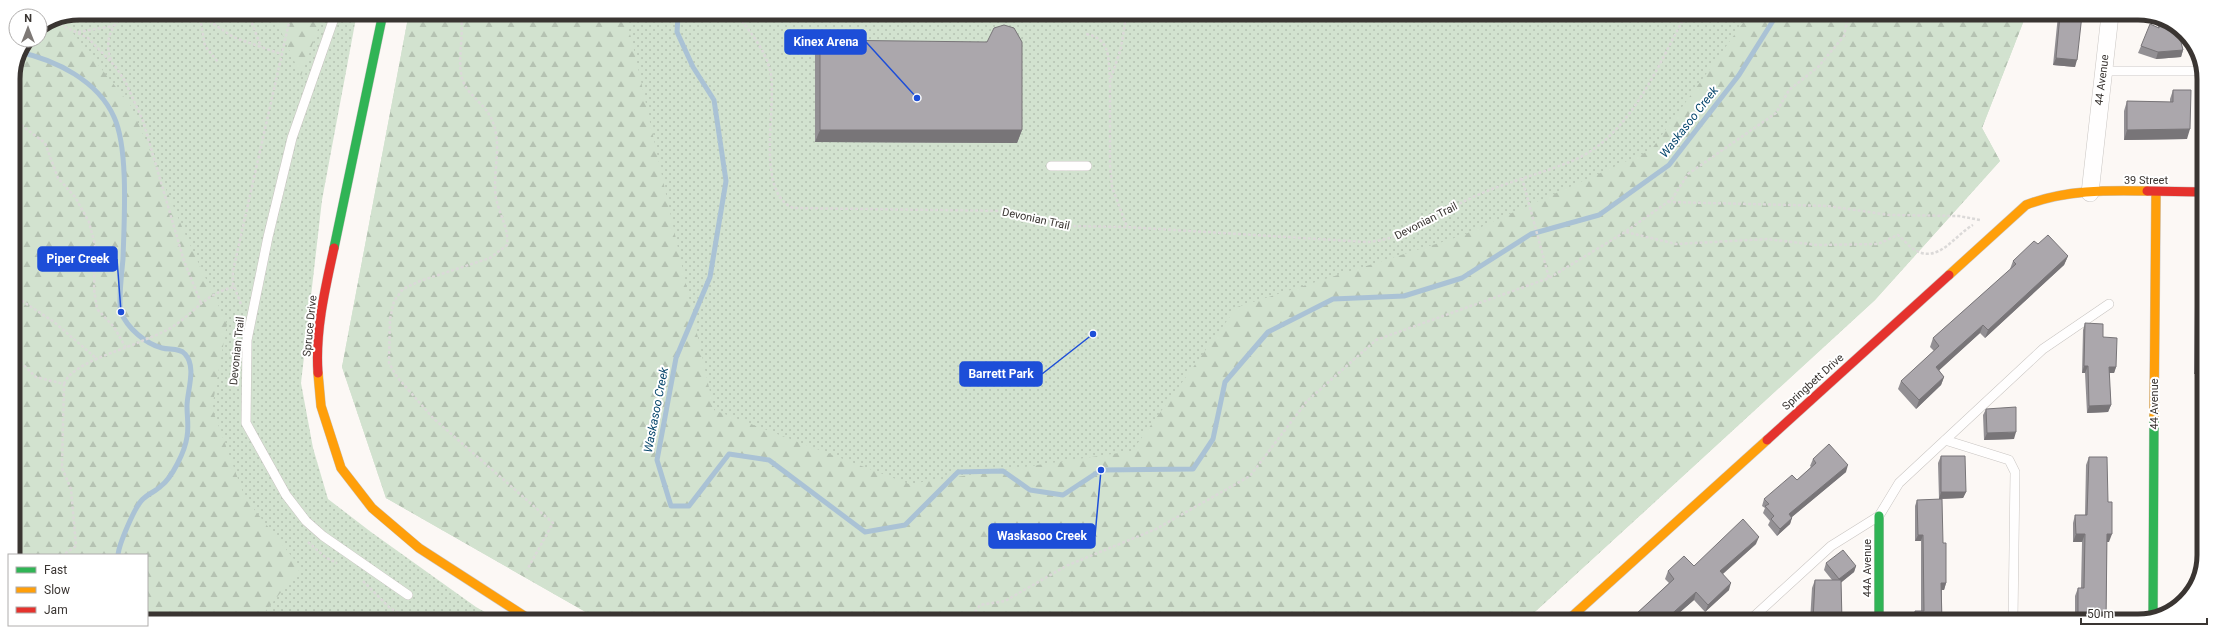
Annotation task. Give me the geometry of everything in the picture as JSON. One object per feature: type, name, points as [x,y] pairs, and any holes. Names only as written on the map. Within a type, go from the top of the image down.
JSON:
[{"type":"street","name":"Spruce Drive","points":[[382,20],[326,286],[317,354],[321,406],[341,468],[372,508],[419,548],[522,614]]},
{"type":"street","name":"44 Avenue","points":[[2090,193],[2109,20]]},
{"type":"street","name":"44 Avenue","points":[[2153,612],[2156,192]]},
{"type":"street","name":"39 Street","points":[[2090,193],[2197,192]]},
{"type":"street","name":"Springbett Drive","points":[[1575,614],[2026,205],[2047,197],[2090,193]]},
{"type":"street","name":"44A Avenue","points":[[1879,516],[1879,614]]},
{"type":"lane","points":[[333,20],[292,138],[268,237],[247,340],[246,424],[286,495],[306,521],[323,536],[408,595]]},
{"type":"lane","points":[[2103,71],[2196,71]]},
{"type":"lane","points":[[1051,166],[1087,166]]},
{"type":"lane","points":[[1757,614],[1831,546],[1879,516],[1899,483],[2042,349],[2109,304]]},
{"type":"lane","points":[[1945,440],[2010,460],[2015,472],[2013,614]]},
{"type":"path","points":[[112,63],[108,50],[109,35],[113,26],[119,20]]},
{"type":"path","points":[[200,20],[205,46],[218,62]]},
{"type":"path","points":[[208,20],[225,32],[262,48],[281,54]]},
{"type":"path","points":[[251,20],[262,48]]},
{"type":"path","name":"Devonian Trail","points":[[242,308],[233,287],[232,278],[234,262],[290,20]]},
{"type":"path","points":[[461,20],[462,77],[470,94],[491,117],[496,129],[496,196],[499,212],[507,230],[507,245],[490,258],[420,281],[403,289],[394,301],[390,319],[389,363],[398,377],[434,418],[553,523],[527,570]]},
{"type":"path","name":"Devonian Trail","points":[[741,20],[761,48],[770,68],[773,89],[771,173],[775,190],[780,199],[788,206],[805,210],[1008,211],[1066,226],[1127,227],[1346,242],[1381,241],[1396,237],[1471,198],[1522,178],[1572,161],[1588,152],[1614,132],[1640,96],[1683,20]]},
{"type":"path","points":[[1110,81],[1121,48],[1126,20]]},
{"type":"path","points":[[973,614],[980,605],[1005,601],[1066,566],[1156,528],[1250,476],[1307,401],[1376,340],[1550,278],[1625,232],[1668,202],[1688,174],[1776,112],[1789,90],[1818,67],[1844,36],[1847,20]]},
{"type":"path","points":[[60,24],[88,38],[112,63],[125,81],[142,121],[184,261],[201,303]]},
{"type":"path","points":[[77,32],[113,26]]},
{"type":"path","points":[[1086,34],[1099,38],[1104,44],[1108,58],[1110,81],[1110,174],[1112,187],[1127,227]]},
{"type":"path","points":[[20,124],[45,143],[58,178],[75,197],[89,222],[95,245],[94,289],[97,309],[114,327],[126,348]]},
{"type":"path","points":[[1522,178],[1550,278]]},
{"type":"path","points":[[1625,232],[1676,244],[1766,238],[1817,245],[1878,244],[1898,235],[1916,251],[1932,254],[1945,248],[1967,228],[1981,222],[1958,216],[1889,215],[1828,206],[1668,202]]},
{"type":"path","points":[[64,554],[76,546],[71,489],[62,468],[64,384],[72,374],[86,363],[163,332],[201,303],[219,292],[233,287]]},
{"type":"path","points":[[20,300],[60,326],[97,359]]},
{"type":"path","points":[[20,362],[36,377],[64,384]]},
{"type":"path","points":[[307,541],[325,557],[339,564]]},
{"type":"path","points":[[358,577],[390,608],[401,614]]},
{"type":"green space","points":[[277,20],[321,20],[301,76]]},
{"type":"green space","points":[[356,20],[322,200],[301,383],[313,448],[328,499],[371,532],[476,607],[488,614],[148,614],[148,554],[20,554],[20,79],[21,68],[29,48],[48,48],[48,29],[68,21]]},
{"type":"green space","points":[[408,20],[2024,20],[1982,128],[2000,161],[1875,300],[1533,614],[589,614],[386,498],[342,367]]},
{"type":"green space","points":[[408,20],[626,20],[632,41],[714,410],[909,484],[1132,451],[1237,307],[1461,236],[1651,150],[1745,20],[2024,20],[1982,128],[2000,161],[1875,300],[1533,614],[589,614],[386,498],[342,367]]},
{"type":"green space","points":[[64,22],[131,106],[185,234],[227,324],[212,408],[245,498],[301,568],[263,614],[148,614],[148,554],[20,554],[20,79],[21,68],[29,48],[48,48],[48,29]]},
{"type":"building","points":[[2060,20],[2081,20],[2077,60],[2056,58]]},
{"type":"building","points":[[2150,24],[2159,28],[2159,25],[2174,32],[2180,38],[2183,50],[2158,52],[2141,46]]},
{"type":"building","points":[[1004,25],[1014,28],[1022,42],[1022,130],[820,130],[820,40],[987,42],[994,28]]},
{"type":"building","points":[[2173,90],[2191,90],[2190,129],[2127,130],[2127,101],[2173,102]]},
{"type":"building","points":[[2048,235],[2068,256],[1988,330],[1983,325],[1936,367],[1944,377],[1919,400],[1901,381],[1939,346],[1933,338],[2016,264],[2013,261],[2034,241],[2038,244]]},
{"type":"building","points":[[2085,323],[2103,324],[2103,337],[2117,338],[2116,367],[2109,367],[2111,405],[2089,406],[2088,366],[2084,366]]},
{"type":"building","points":[[2016,407],[2016,432],[1987,433],[1986,409]]},
{"type":"building","points":[[1829,444],[1848,465],[1789,514],[1792,518],[1780,529],[1771,519],[1774,516],[1765,506],[1769,504],[1764,499],[1792,475],[1797,480],[1816,463],[1813,459]]},
{"type":"building","points":[[1941,456],[1965,456],[1966,492],[1941,492]]},
{"type":"building","points":[[2089,457],[2107,457],[2108,502],[2112,502],[2112,534],[2107,534],[2106,614],[2078,614],[2078,588],[2084,588],[2085,534],[2076,534],[2075,515],[2087,515]]},
{"type":"building","points":[[1942,499],[1943,543],[1946,543],[1946,583],[1941,583],[1942,614],[1915,614],[1915,611],[1924,611],[1923,535],[1918,535],[1917,500]]},
{"type":"building","points":[[1743,519],[1759,537],[1720,571],[1731,583],[1708,605],[1696,592],[1672,614],[1636,614],[1674,579],[1668,571],[1684,556],[1694,566]]},
{"type":"building","points":[[1843,550],[1856,566],[1839,579],[1826,563]]},
{"type":"building","points":[[1815,580],[1841,580],[1842,614],[1813,614]]},
{"type":"waterway","name":"Waskasoo Creek","points":[[678,20],[677,32],[693,67],[714,100],[726,181],[710,277],[676,358],[657,460],[671,506],[689,506],[729,454],[769,460],[865,532],[905,525],[958,472],[1003,471],[1030,490],[1063,495],[1101,470],[1193,469],[1213,439],[1225,382],[1268,332],[1333,299],[1404,296],[1462,278],[1531,234],[1599,215],[1669,165],[1739,75],[1773,20]]},
{"type":"waterway","points":[[26,54],[47,60],[74,74],[87,83],[107,104],[114,117],[119,131],[124,166],[125,207],[120,295],[121,312],[132,329],[144,339],[156,346],[183,352],[189,359],[191,372],[187,400],[188,433],[184,449],[174,471],[159,488],[145,497],[136,509],[121,543],[118,554]]},
{"type":"traffic: fast","points":[[334,248],[382,20]]},
{"type":"traffic: fast","points":[[2153,612],[2154,417]]},
{"type":"traffic: fast","points":[[1879,516],[1879,614]]},
{"type":"traffic: slow","points":[[1949,275],[2026,205],[2055,196],[2086,192],[2147,191]]},
{"type":"traffic: slow","points":[[2154,417],[2156,192]]},
{"type":"traffic: slow","points":[[318,373],[321,406],[341,468],[372,508],[419,548],[521,614]]},
{"type":"traffic: slow","points":[[1575,614],[1767,440]]},
{"type":"traffic: jam","points":[[2147,191],[2197,192]]},
{"type":"traffic: jam","points":[[318,373],[317,358],[319,326],[334,248]]},
{"type":"traffic: jam","points":[[1767,440],[1949,275]]},
{"type":"place","name":"Kinex Arena","points":[[917,98]]},
{"type":"place","name":"Piper Creek","points":[[121,312]]},
{"type":"place","name":"Barrett Park","points":[[1093,334]]},
{"type":"place","name":"Waskasoo Creek","points":[[1101,470]]}]
